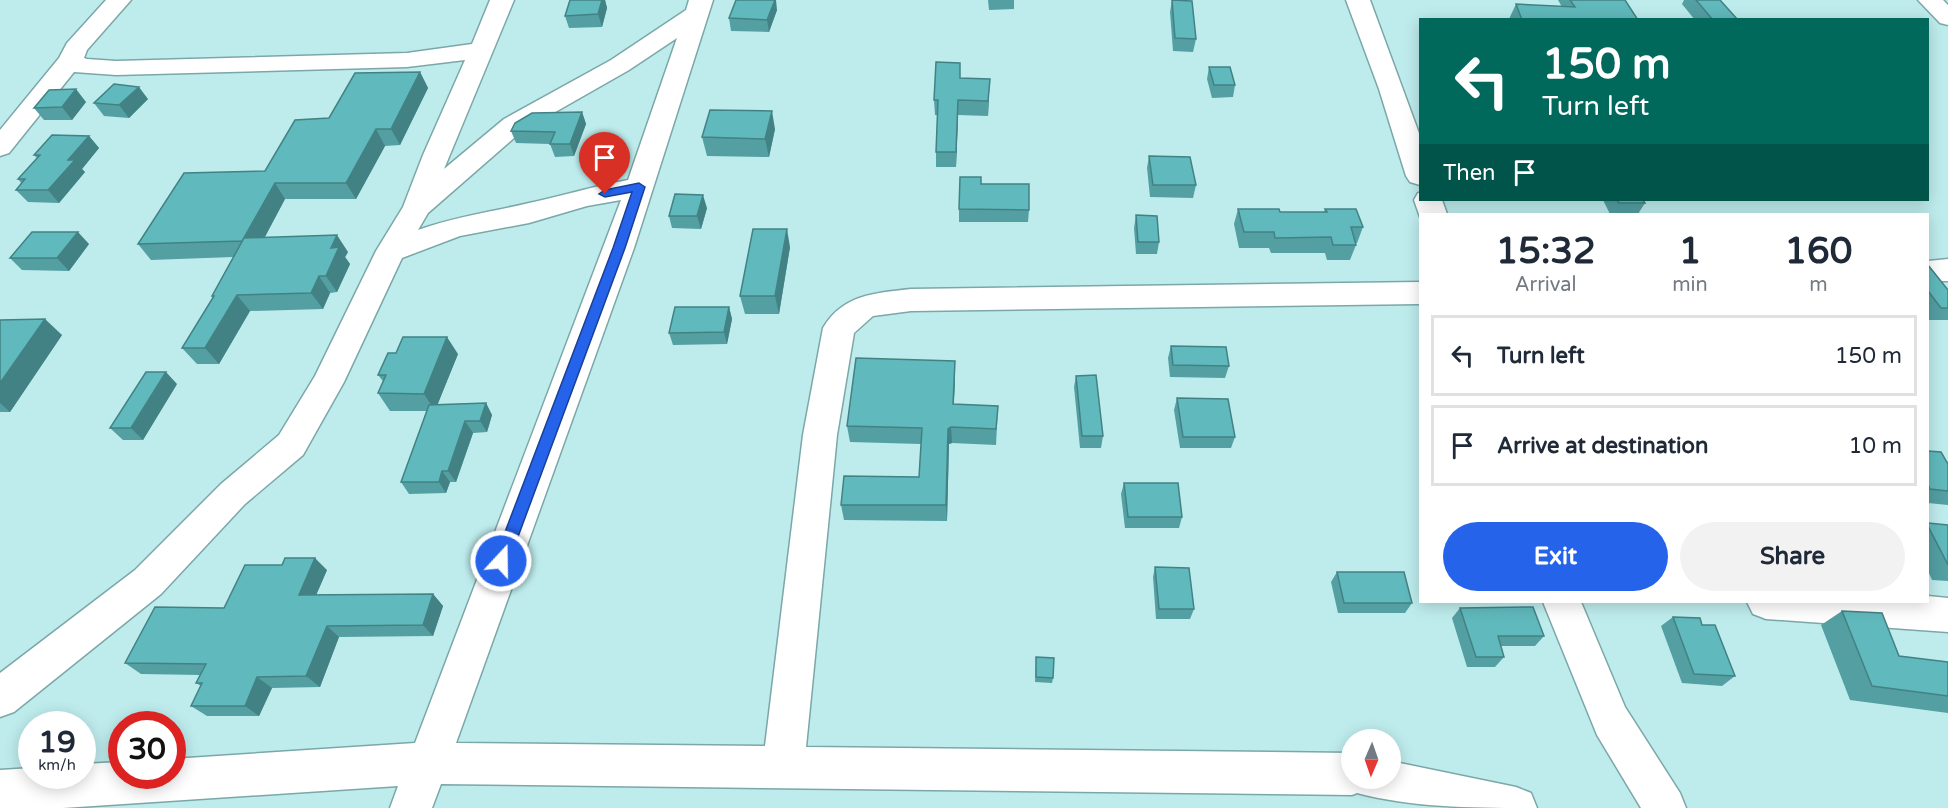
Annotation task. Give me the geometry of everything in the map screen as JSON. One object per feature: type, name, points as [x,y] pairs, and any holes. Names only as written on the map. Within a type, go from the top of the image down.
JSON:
[{"type":"street","points":[[0,147],[71,60],[76,48],[111,8],[143,0]]},
{"type":"street","points":[[1358,0],[1392,89],[1419,173]]},
{"type":"street","points":[[1930,0],[1948,18]]},
{"type":"street","points":[[0,698],[148,582],[233,494],[291,445],[328,382],[391,251],[417,207],[436,154],[482,50],[496,3]]},
{"type":"street","points":[[417,207],[513,125],[620,65],[699,6]]},
{"type":"street","points":[[411,808],[619,248],[699,6]]},
{"type":"street","points":[[71,60],[81,66],[116,68],[407,60],[482,50]]},
{"type":"street","points":[[391,251],[455,227],[529,213],[587,197],[639,187]]},
{"type":"street","points":[[1929,272],[1948,270]]},
{"type":"street","points":[[783,767],[820,435],[840,328],[865,306],[911,300],[1419,293]]},
{"type":"street","points":[[1562,603],[1611,721],[1665,808]]},
{"type":"street","points":[[1780,603],[1948,615]]},
{"type":"street","points":[[0,791],[426,763],[1341,774]]},
{"type":"street","points":[[1401,784],[1516,808]]},
{"type":"building","points":[[570,0],[602,0],[598,14],[565,16]]},
{"type":"building","points":[[736,0],[775,0],[767,20],[729,18]]},
{"type":"building","points":[[1172,0],[1192,1],[1196,39],[1175,38]]},
{"type":"building","points":[[1570,0],[1625,0],[1637,18],[1521,18],[1516,4],[1575,7]]},
{"type":"building","points":[[1696,0],[1720,0],[1736,18],[1711,18]]},
{"type":"building","points":[[936,62],[960,63],[960,78],[990,79],[988,101],[958,100],[956,152],[936,152],[938,100],[934,100]]},
{"type":"building","points":[[1209,67],[1230,67],[1235,85],[1214,85]]},
{"type":"building","points":[[420,72],[391,129],[376,129],[346,183],[275,183],[242,241],[138,244],[184,173],[265,171],[295,120],[329,118],[355,73]]},
{"type":"building","points":[[114,84],[139,87],[119,105],[94,103]]},
{"type":"building","points":[[76,89],[62,107],[34,108],[49,90]]},
{"type":"building","points":[[710,110],[772,111],[765,139],[702,137]]},
{"type":"building","points":[[582,112],[570,144],[550,144],[555,132],[511,131],[515,123],[532,113]]},
{"type":"building","points":[[52,135],[89,136],[68,160],[75,160],[48,190],[16,190],[25,179],[18,179],[40,155],[34,155]]},
{"type":"building","points":[[1149,156],[1190,157],[1196,185],[1153,185]]},
{"type":"building","points":[[960,177],[981,177],[981,184],[1029,184],[1029,210],[959,209]]},
{"type":"building","points":[[675,194],[703,195],[697,216],[669,216]]},
{"type":"building","points":[[1618,201],[1644,201],[1645,203],[1619,203]]},
{"type":"building","points":[[1238,209],[1327,212],[1325,209],[1356,209],[1363,227],[1351,227],[1356,245],[1333,245],[1331,237],[1275,238],[1274,232],[1244,232]]},
{"type":"building","points":[[1136,215],[1157,216],[1159,242],[1138,242]]},
{"type":"building","points":[[753,229],[787,229],[775,296],[740,296]]},
{"type":"building","points":[[32,232],[78,232],[57,258],[10,258]]},
{"type":"building","points":[[337,235],[331,248],[339,247],[326,276],[319,276],[311,293],[237,295],[205,348],[182,348],[214,296],[212,296],[244,238]]},
{"type":"building","points":[[1929,266],[1948,290],[1948,308],[1941,308],[1929,292]]},
{"type":"building","points":[[675,307],[729,307],[724,332],[669,333]]},
{"type":"building","points":[[45,319],[0,383],[0,320]]},
{"type":"building","points":[[403,337],[447,337],[424,394],[378,393],[386,375],[378,375],[388,353],[396,353]]},
{"type":"building","points":[[1171,346],[1226,347],[1229,366],[1173,365]]},
{"type":"building","points":[[856,358],[955,361],[953,404],[998,406],[996,429],[951,427],[948,429],[946,505],[841,505],[844,476],[919,477],[922,428],[847,426]]},
{"type":"building","points":[[146,372],[166,372],[131,428],[110,428]]},
{"type":"building","points":[[1096,375],[1103,436],[1082,436],[1076,376]]},
{"type":"building","points":[[1177,398],[1228,399],[1235,437],[1183,437]]},
{"type":"building","points":[[486,403],[480,421],[465,421],[448,471],[442,471],[439,482],[401,482],[429,405]]},
{"type":"building","points":[[1929,451],[1941,452],[1948,464],[1948,491],[1930,489]]},
{"type":"building","points":[[1124,483],[1178,483],[1182,517],[1128,517]]},
{"type":"building","points":[[1929,523],[1948,525],[1948,565],[1929,528]]},
{"type":"building","points":[[285,558],[315,558],[299,595],[433,594],[423,625],[327,626],[306,676],[257,677],[245,706],[191,706],[202,683],[196,683],[206,664],[125,663],[155,607],[224,608],[245,565],[282,565]]},
{"type":"building","points":[[1155,567],[1189,568],[1194,609],[1159,609]]},
{"type":"building","points":[[1337,572],[1404,572],[1412,603],[1344,603]]},
{"type":"building","points":[[1533,607],[1544,636],[1498,636],[1504,657],[1476,657],[1460,608]]},
{"type":"building","points":[[1842,611],[1882,613],[1899,656],[1948,662],[1948,696],[1872,686]]},
{"type":"building","points":[[1673,617],[1700,618],[1702,625],[1715,625],[1735,676],[1694,674]]},
{"type":"building","points":[[1036,657],[1054,658],[1053,678],[1036,677]]},
{"type":"route","points":[[501,561],[619,248],[639,187],[605,194]]}]
